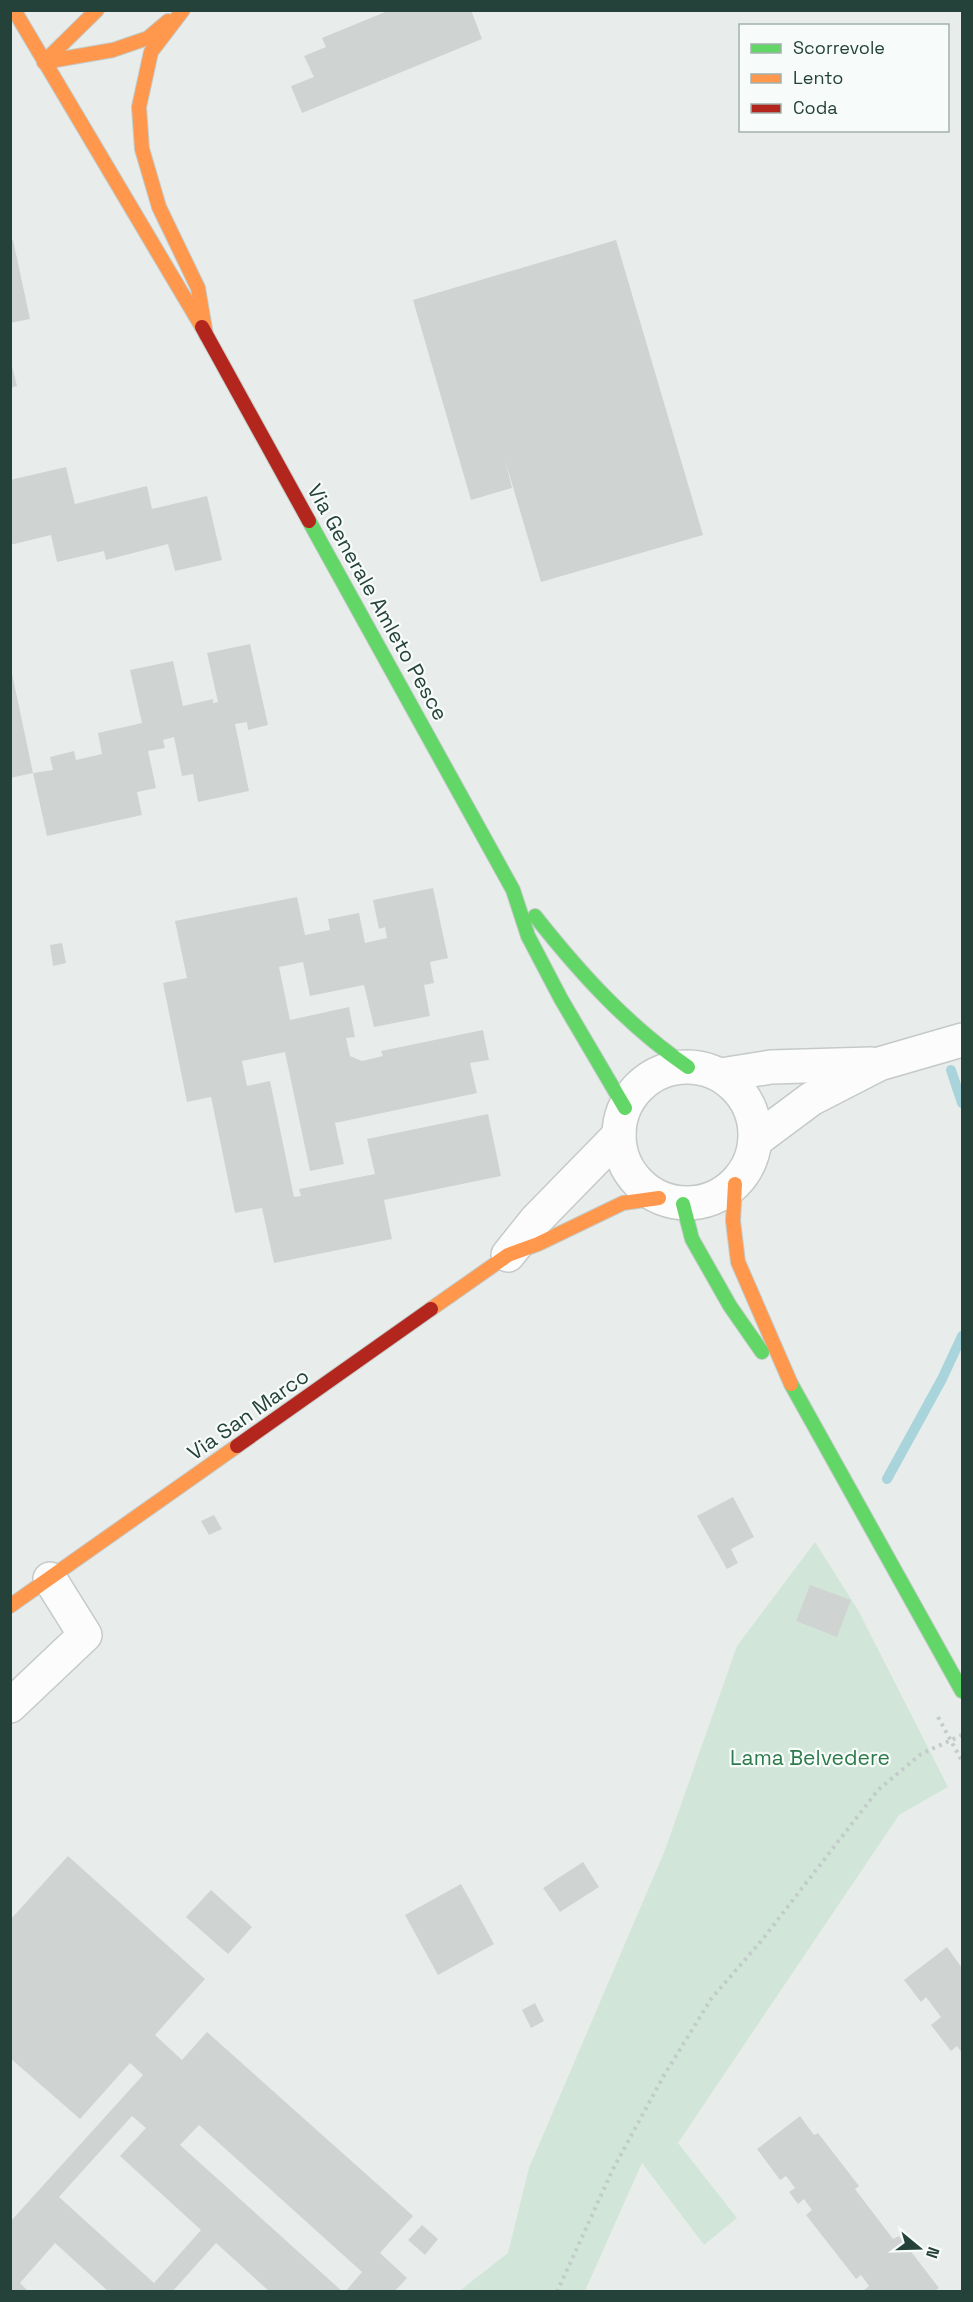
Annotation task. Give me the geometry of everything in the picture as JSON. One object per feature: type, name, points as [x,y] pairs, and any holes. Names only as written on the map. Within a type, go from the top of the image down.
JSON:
[{"type":"main road","name":"Via Generale Amleto Pesce","points":[[14,10],[207,335],[513,890]]},
{"type":"main road","points":[[44,62],[97,10]]},
{"type":"main road","points":[[44,62],[113,50],[148,38],[181,10]]},
{"type":"main road","points":[[181,10],[151,52],[139,118],[142,149],[159,207],[198,288],[207,335]]},
{"type":"main road","points":[[513,890],[578,969],[662,1051],[688,1067]]},
{"type":"main road","points":[[513,890],[528,936],[622,1121]]},
{"type":"main road","points":[[735,1184],[733,1221],[738,1262],[792,1387],[963,1691]]},
{"type":"main road","points":[[671,1201],[725,1298],[762,1352],[792,1387]]},
{"type":"main road","name":"Via San Marco","points":[[10,1606],[508,1255],[538,1244],[623,1203],[671,1201]]},
{"type":"street","points":[[756,1140],[811,1099],[879,1064],[963,1040]]},
{"type":"street","points":[[721,1075],[771,1067],[879,1064]]},
{"type":"street","points":[[508,1255],[536,1220],[587,1170],[622,1121],[636,1091],[650,1078],[669,1070],[688,1067],[705,1069],[721,1075],[741,1092],[753,1115],[756,1140],[749,1164],[735,1184],[711,1200],[671,1201],[646,1190],[630,1172],[621,1151],[622,1121]]},
{"type":"street","points":[[10,1706],[85,1635],[50,1579]]},
{"type":"path","points":[[556,2292],[613,2169],[663,2077],[711,1999],[768,1931],[878,1790],[921,1754],[963,1735]]},
{"type":"green space","name":"Lama Belvedere","points":[[815,1542],[858,1610],[948,1787],[899,1815],[678,2143],[737,2218],[704,2245],[642,2163],[585,2291],[458,2292],[508,2253],[529,2168],[665,1850],[737,1646]]},
{"type":"building","points":[[390,10],[471,10],[482,39],[302,113],[291,86],[314,77],[304,56],[326,47],[322,38]]},
{"type":"building","points":[[10,240],[13,240],[30,319],[10,323]]},
{"type":"building","points":[[616,240],[703,535],[541,582],[505,460],[512,488],[471,500],[413,300]]},
{"type":"building","points":[[10,358],[17,386],[10,388]]},
{"type":"building","points":[[66,467],[75,504],[147,486],[152,509],[207,496],[222,560],[175,571],[168,544],[106,560],[104,551],[57,562],[51,535],[10,545],[10,480]]},
{"type":"building","points":[[250,644],[268,725],[248,730],[247,722],[235,724],[249,791],[198,802],[193,774],[182,776],[174,737],[163,740],[165,748],[148,751],[156,788],[137,792],[142,815],[47,836],[33,773],[53,770],[50,757],[74,751],[76,760],[102,754],[98,733],[142,723],[130,670],[173,661],[183,706],[213,699],[213,703],[218,702],[207,653]]},
{"type":"building","points":[[10,664],[33,773],[10,778]]},
{"type":"building","points":[[433,888],[448,958],[430,962],[434,983],[424,985],[430,1016],[374,1027],[364,985],[310,996],[303,962],[279,967],[290,1020],[349,1007],[355,1037],[346,1038],[350,1056],[362,1061],[383,1056],[381,1051],[483,1030],[489,1060],[470,1063],[477,1093],[335,1123],[344,1164],[310,1171],[285,1052],[242,1061],[247,1086],[270,1081],[294,1197],[301,1196],[299,1189],[375,1174],[367,1139],[488,1114],[501,1176],[384,1200],[392,1239],[274,1263],[262,1208],[235,1213],[211,1097],[187,1102],[163,983],[187,978],[175,921],[297,897],[305,935],[330,930],[328,919],[359,913],[365,943],[387,938],[385,927],[379,929],[373,900]]},
{"type":"building","points":[[62,943],[66,963],[53,966],[50,945]]},
{"type":"building","points":[[733,1497],[754,1537],[731,1549],[738,1563],[727,1569],[697,1516]]},
{"type":"building","points":[[214,1515],[222,1529],[209,1535],[201,1521]]},
{"type":"building","points":[[810,1585],[851,1600],[837,1637],[796,1621]]},
{"type":"building","points":[[68,1856],[205,1979],[155,2035],[182,2060],[207,2032],[413,2216],[380,2253],[407,2278],[394,2292],[345,2292],[362,2272],[199,2125],[180,2145],[343,2292],[270,2292],[216,2243],[172,2292],[109,2292],[55,2243],[20,2283],[29,2292],[10,2292],[10,2222],[143,2075],[130,2063],[80,2119],[10,2058],[10,1920]],"holes":[[[132,2116],[146,2128],[120,2156],[201,2230],[154,2283],[59,2197]]]},
{"type":"building","points":[[583,1862],[599,1887],[560,1912],[543,1888]]},
{"type":"building","points":[[461,1884],[494,1944],[438,1975],[405,1915]]},
{"type":"building","points":[[211,1890],[252,1927],[228,1954],[186,1917]]},
{"type":"building","points":[[947,1947],[962,1968],[962,2053],[957,2046],[951,2051],[931,2025],[941,2017],[926,1997],[921,2002],[904,1980]]},
{"type":"building","points":[[535,2003],[544,2021],[531,2028],[522,2010]]},
{"type":"building","points":[[800,2116],[814,2135],[818,2133],[859,2186],[855,2189],[893,2239],[899,2236],[939,2288],[933,2292],[865,2292],[864,2290],[869,2286],[861,2275],[856,2279],[806,2215],[812,2210],[804,2199],[798,2204],[789,2192],[795,2188],[786,2176],[780,2180],[757,2149]]},
{"type":"building","points":[[422,2225],[438,2239],[425,2255],[408,2240]]},
{"type":"waterway","points":[[951,1070],[962,1103]]},
{"type":"waterway","points":[[887,1479],[942,1379],[962,1336]]},
{"type":"traffic: fast","points":[[309,521],[513,890],[528,936],[561,999],[625,1108]]},
{"type":"traffic: fast","points":[[535,916],[569,958],[625,1016],[688,1067]]},
{"type":"traffic: fast","points":[[683,1204],[692,1239],[730,1306],[762,1352]]},
{"type":"traffic: fast","points":[[791,1384],[962,1691]]},
{"type":"traffic: slow","points":[[14,10],[202,327]]},
{"type":"traffic: slow","points":[[44,62],[97,10]]},
{"type":"traffic: slow","points":[[183,10],[151,52],[139,107],[142,149],[159,207],[198,288],[206,335]]},
{"type":"traffic: slow","points":[[44,62],[113,50],[148,38],[168,21]]},
{"type":"traffic: slow","points":[[735,1184],[733,1221],[738,1262],[791,1384]]},
{"type":"traffic: slow","points":[[431,1309],[508,1255],[538,1244],[623,1203],[659,1198]]},
{"type":"traffic: slow","points":[[10,1606],[237,1446]]},
{"type":"traffic: jam","points":[[202,327],[309,521]]},
{"type":"traffic: jam","points":[[237,1446],[431,1309]]}]
